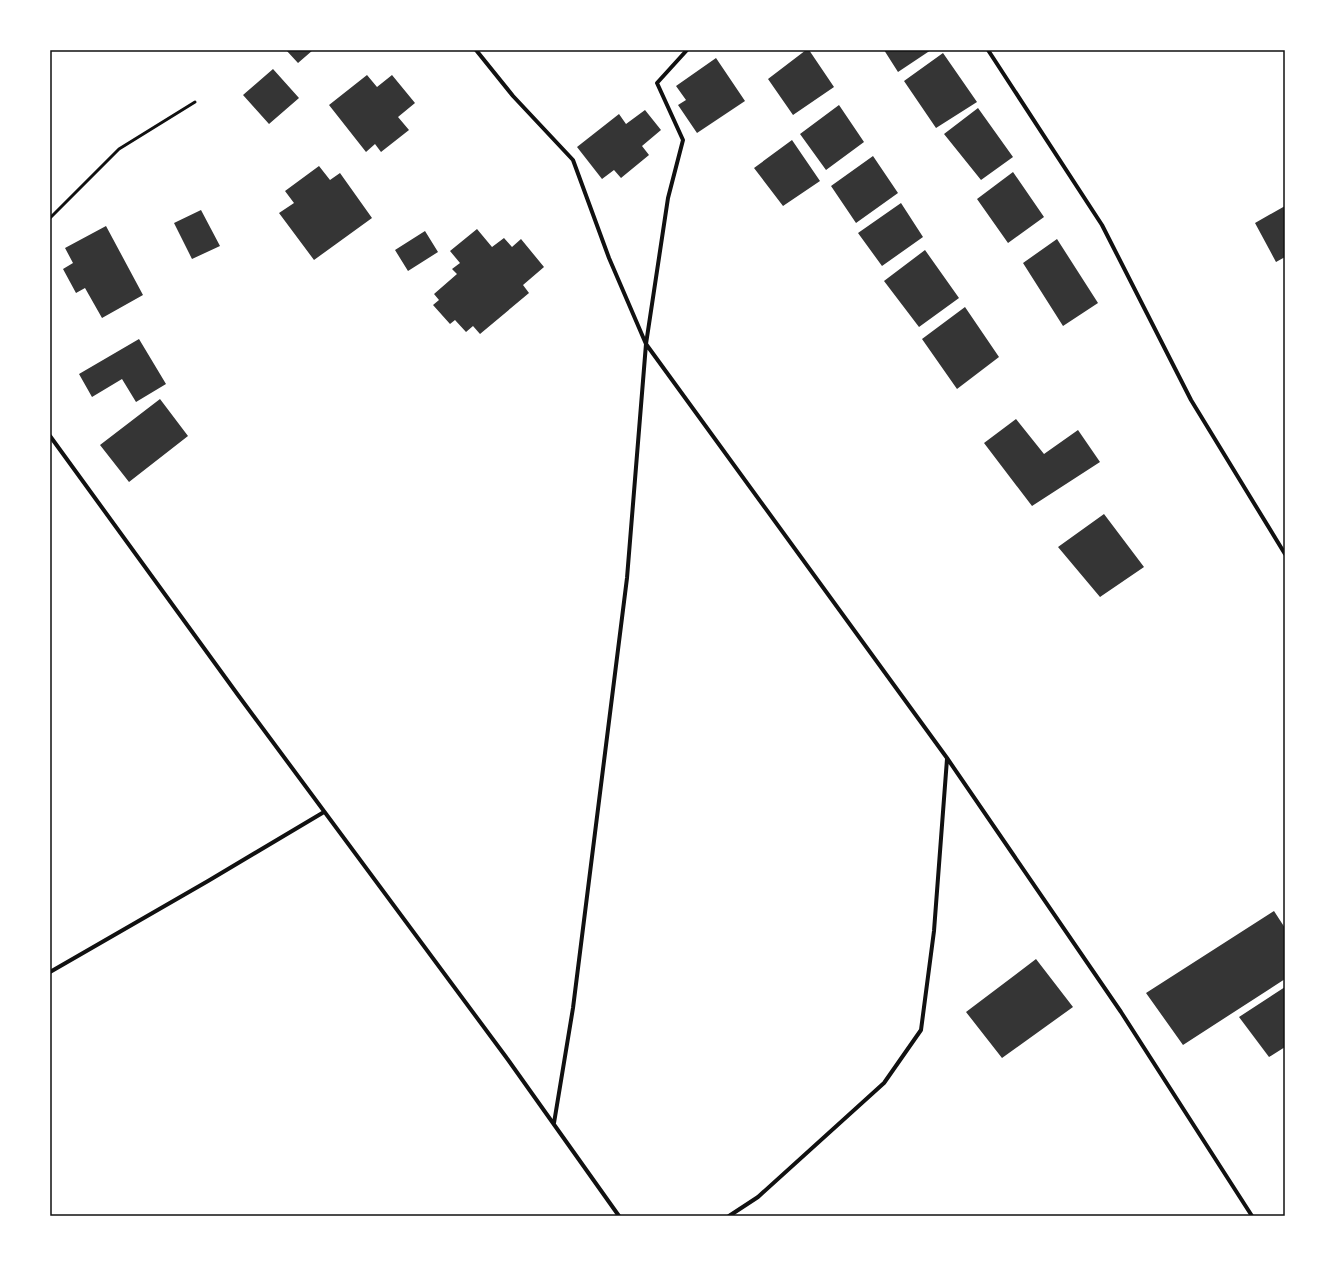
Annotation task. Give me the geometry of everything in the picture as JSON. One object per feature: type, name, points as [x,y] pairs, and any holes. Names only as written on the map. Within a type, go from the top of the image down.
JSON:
[{"type":"street","points":[[476,50],[513,96],[573,160],[610,258],[646,344],[947,758],[1121,1012],[1252,1216]]},
{"type":"street","points":[[554,1123],[573,1008],[627,578],[646,344],[668,198],[683,140],[657,83],[687,50]]},
{"type":"street","points":[[988,50],[1102,225],[1191,400],[1285,554]]},
{"type":"street","points":[[50,436],[324,812],[554,1123],[619,1216]]},
{"type":"street","points":[[729,1216],[758,1197],[884,1083],[921,1030],[934,931],[947,758]]},
{"type":"street","points":[[50,972],[324,812]]},
{"type":"lane","points":[[50,218],[119,149],[195,102]]},
{"type":"building","points":[[286,50],[313,50],[298,63]]},
{"type":"building","points":[[806,50],[809,50],[834,87],[793,115],[768,79]]},
{"type":"building","points":[[884,50],[931,50],[898,72]]},
{"type":"building","points":[[943,53],[977,102],[936,128],[904,81]]},
{"type":"building","points":[[716,58],[745,101],[697,133],[678,105],[686,100],[676,86]]},
{"type":"building","points":[[273,69],[299,98],[269,124],[243,95]]},
{"type":"building","points":[[367,75],[377,87],[392,75],[415,103],[398,117],[409,130],[381,152],[375,144],[366,152],[329,105]]},
{"type":"building","points":[[839,105],[864,142],[826,170],[800,134]]},
{"type":"building","points":[[978,108],[1013,157],[981,180],[944,134]]},
{"type":"building","points":[[645,110],[661,130],[642,146],[649,155],[621,178],[614,170],[602,179],[577,147],[619,114],[626,124]]},
{"type":"building","points":[[792,140],[820,181],[783,206],[754,168]]},
{"type":"building","points":[[873,156],[898,193],[856,223],[831,186]]},
{"type":"building","points":[[319,166],[330,180],[340,173],[372,218],[314,260],[279,213],[294,203],[285,191]]},
{"type":"building","points":[[1013,172],[1044,217],[1008,243],[977,199]]},
{"type":"building","points":[[901,203],[923,237],[882,266],[858,233]]},
{"type":"building","points":[[1285,206],[1285,257],[1276,262],[1255,223]]},
{"type":"building","points":[[201,210],[220,246],[192,259],[174,223]]},
{"type":"building","points":[[106,226],[143,295],[102,318],[85,288],[76,293],[63,269],[73,263],[65,248]]},
{"type":"building","points":[[477,229],[492,247],[504,238],[512,247],[521,239],[544,267],[523,285],[529,293],[480,334],[473,326],[466,332],[455,320],[450,324],[433,305],[439,300],[434,294],[457,274],[452,269],[460,263],[450,251]]},
{"type":"building","points":[[425,231],[438,252],[408,271],[395,250]]},
{"type":"building","points":[[1057,239],[1098,303],[1063,326],[1023,263]]},
{"type":"building","points":[[925,250],[959,298],[919,327],[884,281]]},
{"type":"building","points":[[965,307],[999,357],[957,389],[922,339]]},
{"type":"building","points":[[139,339],[166,384],[136,402],[122,379],[92,397],[79,374]]},
{"type":"building","points":[[160,399],[188,436],[129,482],[100,445]]},
{"type":"building","points":[[1016,419],[1044,454],[1078,430],[1100,462],[1032,506],[984,443]]},
{"type":"building","points":[[1104,514],[1144,567],[1100,597],[1058,547]]},
{"type":"building","points":[[1274,911],[1285,928],[1285,979],[1183,1045],[1146,993]]},
{"type":"building","points":[[1036,959],[1073,1007],[1002,1058],[966,1012]]},
{"type":"building","points":[[1285,987],[1285,1047],[1269,1057],[1239,1017]]}]
